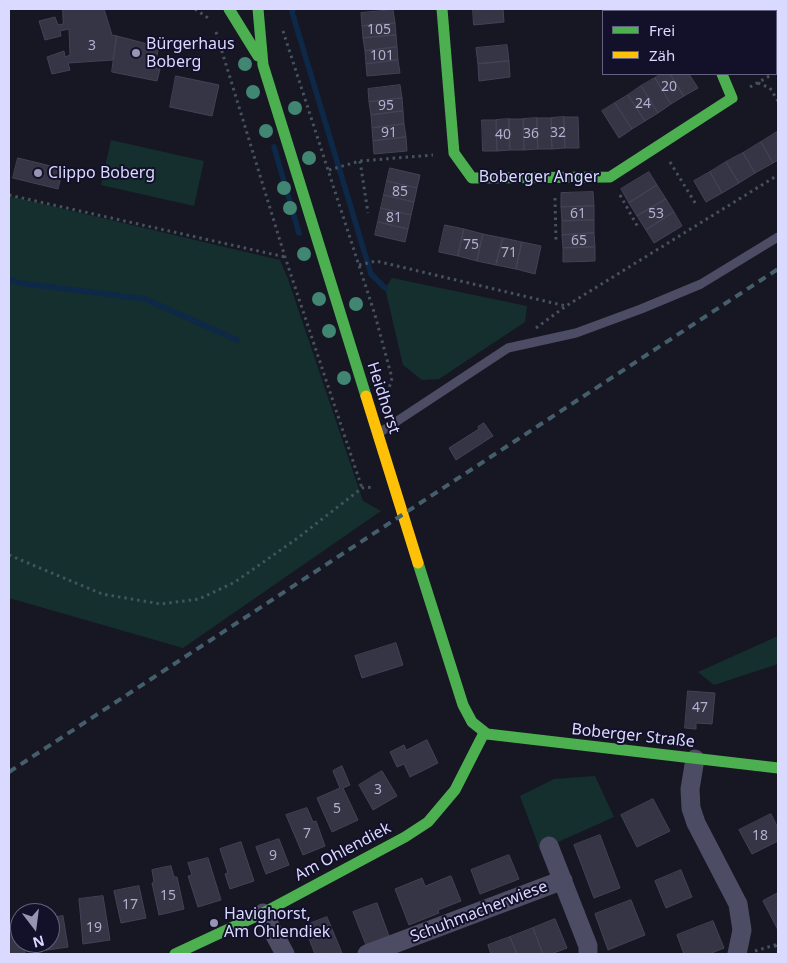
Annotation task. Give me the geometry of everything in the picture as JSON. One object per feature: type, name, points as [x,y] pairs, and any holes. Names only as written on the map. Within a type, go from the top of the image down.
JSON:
[{"type":"street","name":"Heidhorst","points":[[229,9],[264,66]]},
{"type":"street","name":"Heidhorst","points":[[258,9],[264,66],[377,434],[463,706],[473,725],[484,733]]},
{"type":"street","points":[[442,9],[454,153]]},
{"type":"street","name":"Boberger Anger","points":[[454,153],[472,178],[610,177],[732,98],[722,75]]},
{"type":"street","name":"Boberger Straße","points":[[484,733],[498,737],[778,768]]},
{"type":"street","name":"Am Ohlendiek","points":[[175,954],[264,913],[405,837],[428,822],[455,790],[484,733]]},
{"type":"street","points":[[696,759],[690,788],[691,808],[696,823],[738,904],[745,953]]},
{"type":"street","name":"Schuhmacherwiese","points":[[549,846],[588,946],[588,954]]},
{"type":"street","name":"Schuhmacherwiese","points":[[368,954],[563,880]]},
{"type":"street","points":[[264,913],[285,954]]},
{"type":"lane","points":[[377,434],[508,348],[576,333],[641,309],[701,284],[778,238]]},
{"type":"path","points":[[216,28],[285,257],[362,488]]},
{"type":"path","points":[[283,29],[361,265],[392,378],[387,397]]},
{"type":"path","points":[[758,83],[770,88],[778,101]]},
{"type":"path","points":[[660,145],[697,206]]},
{"type":"path","points":[[329,170],[360,161],[454,153]]},
{"type":"path","points":[[360,161],[368,213]]},
{"type":"path","points":[[361,265],[373,261],[566,306],[778,175]]},
{"type":"path","points":[[610,177],[639,229]]},
{"type":"path","points":[[555,178],[556,242]]},
{"type":"path","points":[[9,195],[285,257]]},
{"type":"path","points":[[9,555],[102,594],[161,604],[199,599],[235,582],[299,537],[362,488],[395,486]]},
{"type":"path","points":[[745,953],[777,944],[778,951]]},
{"type":"green space","points":[[111,140],[204,161],[194,206],[101,185]]},
{"type":"green space","points":[[9,196],[280,260],[363,501],[381,511],[183,648],[9,598]]},
{"type":"green space","points":[[392,278],[527,306],[525,322],[439,379],[422,380],[403,365],[385,288]]},
{"type":"green space","points":[[778,636],[778,664],[714,685],[698,672]]},
{"type":"green space","points":[[595,776],[614,817],[540,850],[520,796],[554,779]]},
{"type":"building","points":[[63,9],[104,9],[112,35],[117,36],[113,60],[68,63],[70,70],[52,74],[47,57],[64,51],[65,57],[70,55],[69,29],[60,31],[61,36],[45,40],[39,21],[55,17],[58,25],[63,24]]},
{"type":"building","points":[[473,9],[503,9],[504,22],[474,25]]},
{"type":"building","points":[[660,9],[661,10],[626,10]]},
{"type":"building","points":[[731,9],[755,9],[740,10],[728,10]]},
{"type":"building","points":[[393,10],[395,23],[362,26],[361,13]]},
{"type":"building","points":[[395,23],[396,35],[363,38],[362,26]]},
{"type":"building","points":[[396,35],[397,47],[365,51],[363,38]]},
{"type":"building","name":"Bürgerhaus Boberg","points":[[117,36],[159,47],[155,63],[161,65],[157,81],[112,72]]},
{"type":"building","points":[[507,45],[509,61],[478,64],[476,48]]},
{"type":"building","points":[[397,47],[398,60],[366,64],[365,51]]},
{"type":"building","points":[[398,60],[400,73],[367,76],[366,64]]},
{"type":"building","points":[[509,61],[510,77],[479,81],[478,64]]},
{"type":"building","points":[[660,75],[671,75],[684,96],[671,104],[655,78]]},
{"type":"building","points":[[671,75],[690,75],[698,88],[684,96]]},
{"type":"building","points":[[176,76],[219,85],[212,116],[170,107]]},
{"type":"building","points":[[655,78],[671,104],[658,113],[641,86]]},
{"type":"building","points":[[400,85],[402,98],[369,102],[368,89]]},
{"type":"building","points":[[641,86],[658,113],[645,121],[628,95]]},
{"type":"building","points":[[628,95],[645,121],[632,129],[615,103]]},
{"type":"building","points":[[402,98],[403,111],[371,115],[369,102]]},
{"type":"building","points":[[615,103],[632,129],[619,138],[602,111]]},
{"type":"building","points":[[403,111],[404,124],[372,128],[371,115]]},
{"type":"building","points":[[564,117],[578,117],[579,148],[565,148]]},
{"type":"building","points":[[564,117],[565,148],[552,149],[551,118]]},
{"type":"building","points":[[537,118],[551,118],[552,149],[538,149]]},
{"type":"building","points":[[537,118],[538,149],[524,150],[523,119]]},
{"type":"building","points":[[509,119],[523,119],[524,150],[510,150]]},
{"type":"building","points":[[509,119],[510,150],[497,151],[496,120]]},
{"type":"building","points":[[482,120],[496,120],[497,151],[483,151]]},
{"type":"building","points":[[404,124],[406,137],[373,141],[372,128]]},
{"type":"building","points":[[777,132],[778,160],[773,163],[761,142]]},
{"type":"building","points":[[406,137],[407,151],[374,154],[373,141]]},
{"type":"building","points":[[761,142],[773,163],[755,173],[743,153]]},
{"type":"building","points":[[743,153],[755,173],[739,183],[726,162]]},
{"type":"building","name":"Clippo Boberg","points":[[18,158],[63,169],[58,189],[13,178]]},
{"type":"building","points":[[726,162],[739,183],[722,193],[710,172]]},
{"type":"building","points":[[390,168],[420,175],[417,188],[387,181]]},
{"type":"building","points":[[649,172],[657,185],[629,203],[621,189]]},
{"type":"building","points":[[710,172],[722,193],[706,202],[694,181]]},
{"type":"building","points":[[387,181],[417,188],[414,202],[384,195]]},
{"type":"building","points":[[657,185],[666,199],[637,216],[629,203]]},
{"type":"building","points":[[593,192],[594,206],[561,207],[561,193]]},
{"type":"building","points":[[384,195],[414,202],[411,215],[381,208]]},
{"type":"building","points":[[666,199],[674,212],[646,230],[637,216]]},
{"type":"building","points":[[594,206],[594,220],[562,221],[561,207]]},
{"type":"building","points":[[381,208],[411,215],[408,229],[378,222]]},
{"type":"building","points":[[674,212],[682,226],[654,243],[646,230]]},
{"type":"building","points":[[594,220],[594,233],[562,235],[562,221]]},
{"type":"building","points":[[378,222],[408,229],[405,242],[375,235]]},
{"type":"building","points":[[445,225],[464,229],[458,256],[439,252]]},
{"type":"building","points":[[464,229],[483,234],[477,261],[458,256]]},
{"type":"building","points":[[594,233],[595,247],[563,248],[562,235]]},
{"type":"building","points":[[483,234],[503,238],[496,265],[477,261]]},
{"type":"building","points":[[503,238],[522,242],[516,269],[496,265]]},
{"type":"building","points":[[522,242],[541,246],[535,274],[516,269]]},
{"type":"building","points":[[595,247],[595,261],[563,262],[563,248]]},
{"type":"building","points":[[484,423],[493,436],[456,460],[449,448],[479,429],[478,427]]},
{"type":"building","points":[[396,643],[403,665],[362,678],[355,656]]},
{"type":"building","points":[[688,691],[715,693],[712,724],[696,723],[696,729],[685,728]]},
{"type":"building","points":[[427,740],[438,763],[410,777],[404,764],[397,767],[390,752],[404,745],[406,750]]},
{"type":"building","points":[[342,766],[350,785],[343,788],[358,820],[332,832],[317,798],[340,788],[333,771]]},
{"type":"building","points":[[382,771],[397,796],[373,810],[359,785]]},
{"type":"building","points":[[653,799],[670,831],[637,847],[621,815]]},
{"type":"building","points":[[307,808],[313,822],[316,821],[325,846],[303,855],[286,815]]},
{"type":"building","points":[[771,814],[778,828],[778,841],[752,854],[739,830]]},
{"type":"building","points":[[600,835],[620,888],[594,898],[574,845]]},
{"type":"building","points":[[279,839],[289,865],[266,874],[256,847]]},
{"type":"building","points":[[241,842],[254,881],[230,889],[225,874],[228,873],[220,849]]},
{"type":"building","points":[[509,855],[519,879],[480,894],[471,870]]},
{"type":"building","points":[[208,858],[221,900],[198,907],[188,876],[192,875],[188,863]]},
{"type":"building","points":[[171,866],[174,877],[177,877],[184,909],[159,915],[152,883],[154,882],[152,870]]},
{"type":"building","points":[[681,870],[692,897],[666,908],[655,881]]},
{"type":"building","points":[[451,876],[461,901],[438,910],[439,913],[409,925],[395,889],[422,878],[425,886]]},
{"type":"building","points":[[139,886],[146,918],[121,923],[114,891]]},
{"type":"building","points":[[778,893],[778,930],[763,901]]},
{"type":"building","points":[[103,896],[110,940],[83,944],[79,899]]},
{"type":"building","points":[[631,900],[645,935],[608,950],[595,914]]},
{"type":"building","points":[[377,903],[389,936],[366,945],[353,912]]},
{"type":"building","points":[[60,916],[63,916],[68,947],[60,948]]},
{"type":"building","points":[[327,917],[342,953],[315,954],[304,926]]},
{"type":"building","points":[[555,919],[567,948],[551,954],[543,954],[533,928]]},
{"type":"building","points":[[713,921],[724,948],[709,954],[684,954],[677,935]]},
{"type":"building","points":[[9,924],[10,953],[25,953],[9,954]]},
{"type":"building","points":[[533,928],[543,954],[517,954],[510,937]]},
{"type":"building","points":[[510,937],[517,954],[491,954],[488,945]]},
{"type":"waterway","points":[[293,9],[292,12],[371,274],[385,288]]},
{"type":"waterway","points":[[274,147],[299,233]]},
{"type":"waterway","points":[[9,279],[19,283],[145,299],[237,340]]},
{"type":"railway","points":[[9,772],[778,269]]},
{"type":"traffic: fast","points":[[229,9],[258,56]]},
{"type":"traffic: fast","points":[[258,9],[263,65],[366,396]]},
{"type":"traffic: fast","points":[[442,9],[454,153],[472,178],[610,177],[732,98],[722,75]]},
{"type":"traffic: fast","points":[[418,563],[463,705],[472,722],[487,734],[778,768]]},
{"type":"traffic: fast","points":[[175,954],[263,913],[405,837],[428,822],[455,790],[484,733]]},
{"type":"traffic: slow","points":[[366,396],[418,563]]},
{"type":"place","name":"Bürgerhaus Boberg","points":[[136,53]]},
{"type":"place","name":"Clippo Boberg","points":[[38,173]]},
{"type":"place","name":"Havighorst, Am Ohlendiek","points":[[214,923]]}]
